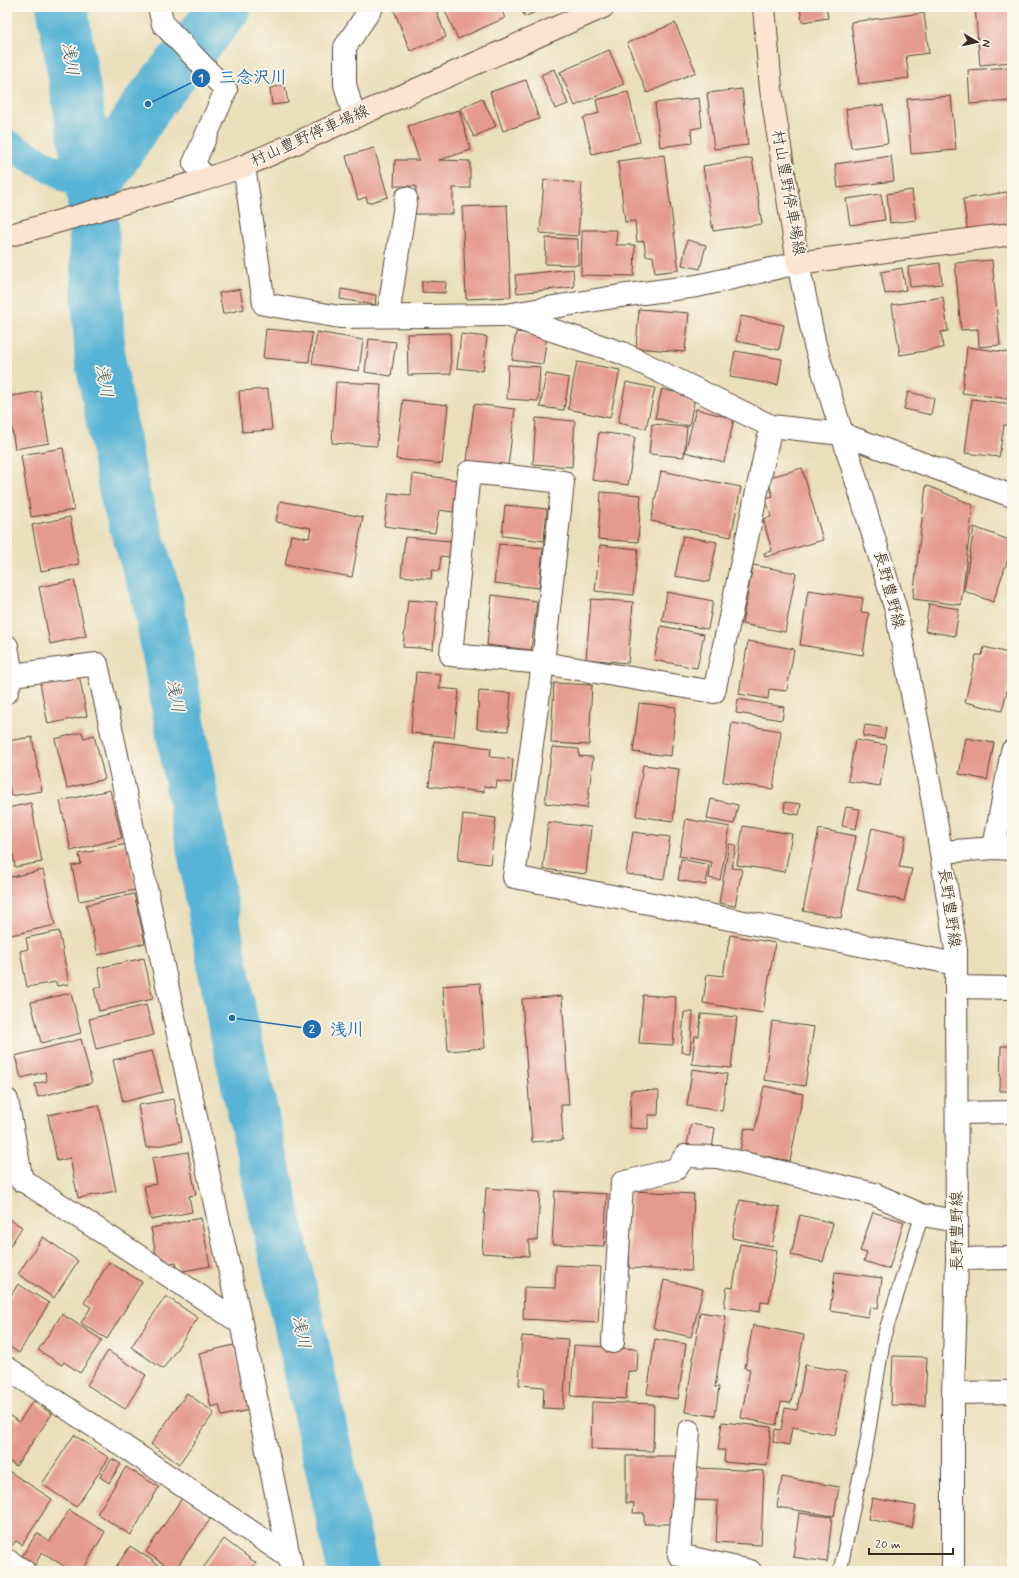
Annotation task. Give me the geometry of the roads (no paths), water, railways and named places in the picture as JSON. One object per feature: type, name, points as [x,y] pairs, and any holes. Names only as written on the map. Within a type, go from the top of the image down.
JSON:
[{"type":"main road","name":"村山豊野停車場線","points":[[764,7],[771,89],[798,263],[1012,234]]},
{"type":"main road","name":"村山豊野停車場線","points":[[12,235],[201,181],[244,166],[594,8]]},
{"type":"street","points":[[354,117],[345,84],[345,47],[372,7]]},
{"type":"street","points":[[161,16],[226,90],[194,162],[201,181]]},
{"type":"street","points":[[244,166],[264,304],[340,317],[506,315],[620,296],[697,286],[798,263]]},
{"type":"street","points":[[388,316],[406,198]]},
{"type":"street","name":"長野豊野線","points":[[798,263],[815,345],[896,610],[942,852],[956,950],[957,1259],[953,1393],[953,1571]]},
{"type":"street","points":[[506,315],[622,353],[771,426],[842,434],[1012,496]]},
{"type":"street","points":[[771,426],[714,692],[543,664],[451,655],[469,472],[563,482],[543,664],[514,878],[956,964]]},
{"type":"street","points":[[7,646],[10,684],[97,664],[241,1323],[291,1564]]},
{"type":"street","points":[[942,852],[1003,849],[1012,751]]},
{"type":"street","points":[[956,987],[1012,988]]},
{"type":"street","points":[[7,1100],[15,1176],[241,1323]]},
{"type":"street","points":[[957,1113],[1012,1112]]},
{"type":"street","points":[[613,1342],[622,1183],[676,1169],[685,1156],[718,1157],[874,1194],[922,1215],[957,1221]]},
{"type":"street","points":[[957,1259],[1012,1258]]},
{"type":"street","points":[[7,1368],[291,1564]]},
{"type":"street","points":[[953,1393],[1012,1392]]},
{"type":"street","points":[[690,1431],[679,1555],[741,1570]]},
{"type":"street","points":[[7,1560],[24,1571]]},
{"type":"lane","points":[[840,1571],[866,1447],[884,1336],[922,1215]]},
{"type":"waterway","name":"浅川","points":[[62,7],[92,192],[100,359],[125,495],[158,601],[232,1018],[353,1571]]},
{"type":"waterway","points":[[92,192],[148,104],[226,7]]},
{"type":"waterway","points":[[7,144],[92,192]]},
{"type":"place","name":"三念沢川","points":[[148,104]]},
{"type":"place","name":"浅川","points":[[232,1018]]}]
